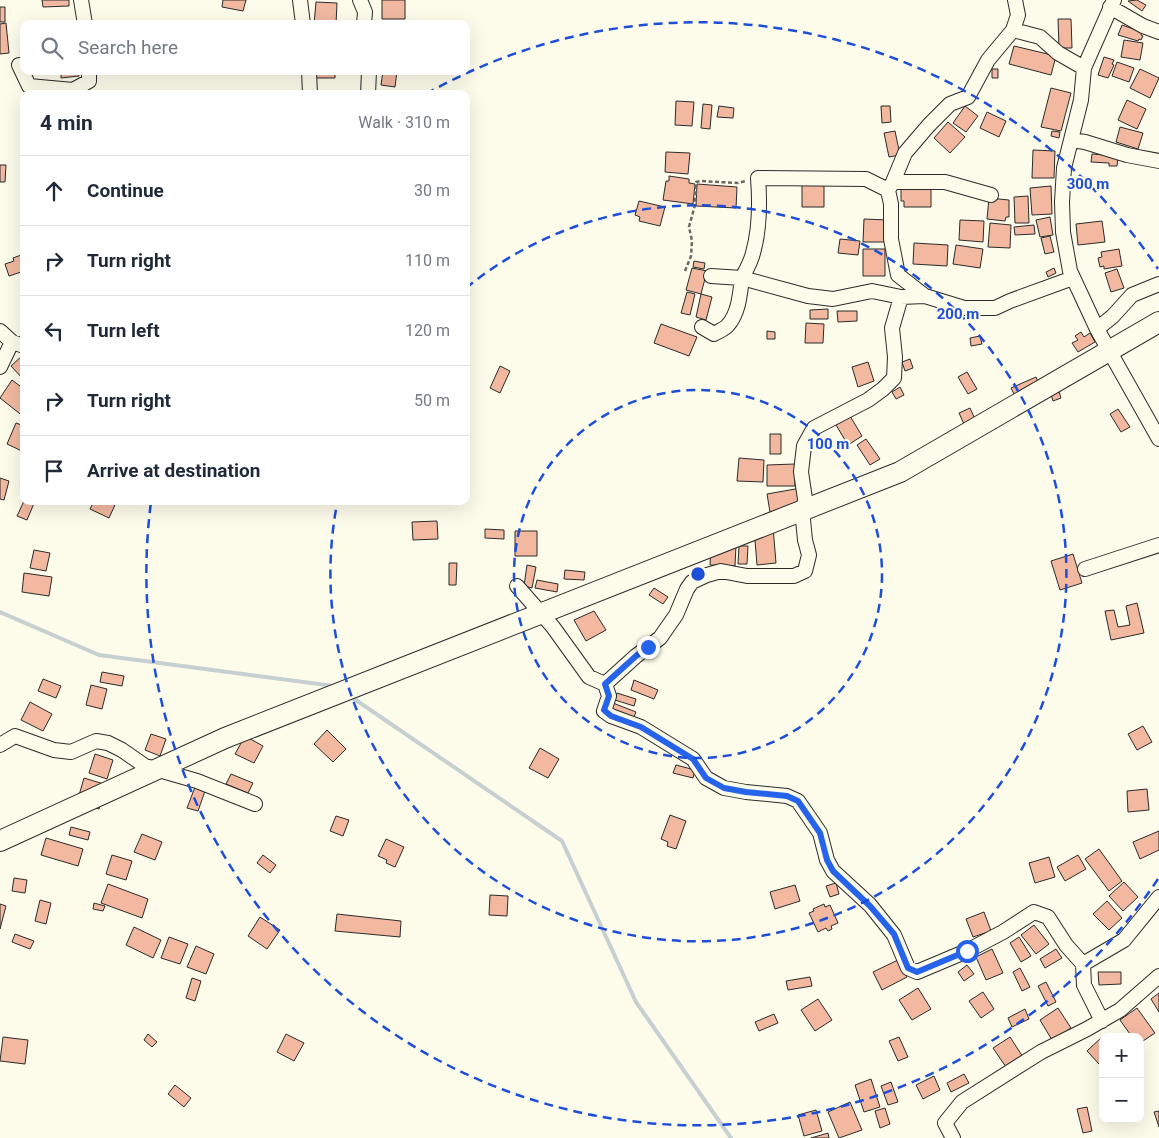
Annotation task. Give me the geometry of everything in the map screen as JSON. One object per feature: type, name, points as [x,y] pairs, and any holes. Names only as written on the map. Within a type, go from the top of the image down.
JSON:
[{"type":"highway","points":[[0,841],[225,738],[900,472],[1159,322]]},
{"type":"street","points":[[81,0],[84,20]]},
{"type":"street","points":[[300,0],[302,20]]},
{"type":"street","points":[[360,0],[365,12],[364,20]]},
{"type":"street","points":[[925,296],[898,275],[891,239],[891,186],[906,153],[929,125],[950,104],[968,97],[988,60],[1013,30],[1018,15],[1015,0]]},
{"type":"street","points":[[1159,32],[1143,26],[1112,4],[1084,68],[1081,100],[1064,168],[1062,202],[1063,232],[1070,271],[1097,329],[1159,440]]},
{"type":"street","points":[[1013,30],[1040,37],[1058,53],[1084,68]]},
{"type":"street","points":[[24,75],[29,86],[44,89],[73,90],[89,81],[89,75]]},
{"type":"street","points":[[309,75],[310,90]]},
{"type":"street","points":[[368,90],[369,75]]},
{"type":"street","points":[[1071,140],[1085,142],[1127,155],[1159,161]]},
{"type":"street","points":[[702,327],[714,334],[728,326],[735,312],[742,278],[753,254],[758,228],[760,203],[758,178],[866,179],[891,186],[945,182],[991,196]]},
{"type":"street","points":[[711,276],[742,278],[808,296],[833,299],[872,291],[901,297],[925,296],[964,308],[995,308],[1073,278]]},
{"type":"street","points":[[1097,329],[1113,316],[1132,295],[1159,284]]},
{"type":"street","points":[[605,684],[636,656],[660,638],[676,615],[692,582],[721,571],[747,576],[794,576],[805,571],[809,555],[803,520],[805,499],[802,472],[804,446],[814,428],[868,400],[894,378],[895,358],[892,328],[901,297]]},
{"type":"street","points":[[0,331],[18,344],[0,367]]},
{"type":"street","points":[[1085,569],[1159,545]]},
{"type":"street","points":[[517,586],[553,627],[589,677],[605,684],[609,696],[604,710],[611,716],[641,727],[693,759],[706,778],[724,788],[787,796],[798,801],[820,833],[827,860],[833,871],[870,906],[894,934],[908,968],[917,972],[967,951],[1003,932],[1034,912],[1048,917],[1066,945],[1083,964],[1084,985],[1102,1021]]},
{"type":"street","points":[[0,745],[15,736],[54,750],[71,752],[96,741],[108,743],[145,766],[197,781],[255,804]]},
{"type":"street","points":[[1083,964],[1124,940],[1159,897]]},
{"type":"street","points":[[953,1138],[945,1123],[962,1102],[1041,1052],[1120,1010],[1159,976]]},
{"type":"path","points":[[685,271],[691,256],[692,242],[689,227],[695,205],[696,182],[738,183],[758,178]]},
{"type":"building","points":[[42,0],[69,0],[69,6],[43,7]]},
{"type":"building","points":[[223,0],[246,0],[243,11],[222,7]]},
{"type":"building","points":[[382,0],[405,0],[405,19],[382,19]]},
{"type":"building","points":[[1137,0],[1146,5],[1142,11],[1128,1]]},
{"type":"building","points":[[316,2],[337,3],[336,20],[314,20]]},
{"type":"building","points":[[0,7],[5,7],[5,22],[0,22]]},
{"type":"building","points":[[1058,19],[1071,19],[1072,48],[1059,48]]},
{"type":"building","points":[[6,23],[9,53],[0,54],[0,24]]},
{"type":"building","points":[[1122,25],[1142,32],[1141,40],[1139,39],[1138,41],[1118,35]]},
{"type":"building","points":[[1124,40],[1143,43],[1140,60],[1121,57]]},
{"type":"building","points":[[1014,46],[1056,56],[1051,75],[1009,64]]},
{"type":"building","points":[[1104,57],[1114,60],[1112,64],[1114,65],[1108,78],[1098,75]]},
{"type":"building","points":[[1117,62],[1134,68],[1129,82],[1112,76]]},
{"type":"building","points":[[992,69],[998,69],[998,78],[992,78]]},
{"type":"building","points":[[1140,69],[1159,78],[1150,98],[1130,88]]},
{"type":"building","points":[[61,75],[79,75],[79,76],[61,78]]},
{"type":"building","points":[[315,75],[335,75],[335,78],[315,78]]},
{"type":"building","points":[[382,75],[396,75],[395,87],[381,85]]},
{"type":"building","points":[[1051,88],[1071,93],[1061,131],[1041,127]]},
{"type":"building","points":[[1127,100],[1146,109],[1137,129],[1118,120]]},
{"type":"building","points":[[676,101],[694,102],[692,126],[675,125]]},
{"type":"building","points":[[703,104],[712,105],[710,129],[701,128]]},
{"type":"building","points":[[719,106],[734,108],[733,118],[717,117]]},
{"type":"building","points":[[881,106],[890,106],[891,122],[882,123]]},
{"type":"building","points":[[965,106],[978,116],[966,132],[953,123]]},
{"type":"building","points":[[987,112],[1006,121],[999,137],[980,128]]},
{"type":"building","points":[[948,122],[965,137],[950,153],[934,138]]},
{"type":"building","points":[[1120,127],[1143,133],[1138,149],[1116,142]]},
{"type":"building","points":[[895,131],[900,155],[889,157],[884,133]]},
{"type":"building","points":[[1052,131],[1060,132],[1059,138],[1051,136]]},
{"type":"building","points":[[1033,150],[1055,151],[1054,178],[1032,178]]},
{"type":"building","points":[[666,152],[690,153],[688,174],[665,172]]},
{"type":"building","points":[[1092,154],[1118,156],[1117,166],[1109,166],[1109,163],[1091,162]]},
{"type":"building","points":[[0,165],[6,165],[5,182],[0,182]]},
{"type":"building","points":[[669,176],[689,179],[689,183],[695,184],[693,204],[663,200],[666,181],[669,181]]},
{"type":"building","points":[[697,184],[737,187],[736,208],[696,206]]},
{"type":"building","points":[[802,185],[824,185],[824,207],[802,207]]},
{"type":"building","points":[[901,186],[931,186],[931,207],[904,207],[904,201],[901,201]]},
{"type":"building","points":[[1051,186],[1052,214],[1032,215],[1030,188]]},
{"type":"building","points":[[1028,196],[1029,223],[1015,223],[1014,197]]},
{"type":"building","points":[[989,198],[1009,200],[1009,217],[1006,217],[1005,221],[987,219]]},
{"type":"building","points":[[639,201],[665,207],[660,226],[639,221],[640,217],[635,215]]},
{"type":"building","points":[[1050,217],[1053,235],[1040,237],[1036,220]]},
{"type":"building","points":[[864,219],[888,220],[887,242],[863,242]]},
{"type":"building","points":[[960,220],[984,221],[983,242],[959,240]]},
{"type":"building","points":[[1102,221],[1105,242],[1078,245],[1076,224]]},
{"type":"building","points":[[990,223],[1011,225],[1010,248],[988,247]]},
{"type":"building","points":[[1034,225],[1035,234],[1015,235],[1014,227]]},
{"type":"building","points":[[1050,236],[1054,252],[1045,254],[1041,238]]},
{"type":"building","points":[[840,239],[860,241],[858,255],[838,253]]},
{"type":"building","points":[[914,243],[948,245],[947,266],[913,264]]},
{"type":"building","points":[[956,245],[983,249],[980,268],[953,264]]},
{"type":"building","points":[[863,249],[885,249],[885,276],[863,276]]},
{"type":"building","points":[[1119,249],[1122,266],[1104,269],[1104,266],[1100,267],[1098,258],[1102,257],[1101,252]]},
{"type":"building","points":[[20,255],[20,272],[9,276],[5,264],[14,261],[13,258]]},
{"type":"building","points":[[694,261],[705,263],[704,269],[693,267]]},
{"type":"building","points":[[692,268],[707,271],[701,294],[686,290]]},
{"type":"building","points":[[1054,268],[1056,273],[1048,277],[1046,272]]},
{"type":"building","points":[[1117,269],[1124,288],[1111,292],[1105,273]]},
{"type":"building","points":[[687,292],[695,294],[690,315],[681,313]]},
{"type":"building","points":[[701,294],[712,297],[706,320],[696,317]]},
{"type":"building","points":[[828,309],[828,319],[810,319],[810,310]]},
{"type":"building","points":[[837,311],[857,311],[857,321],[838,322]]},
{"type":"building","points":[[806,323],[824,324],[823,343],[805,343]]},
{"type":"building","points":[[661,324],[697,337],[689,356],[654,343]]},
{"type":"building","points":[[767,331],[775,332],[775,339],[767,339]]},
{"type":"building","points":[[1081,332],[1084,337],[1090,333],[1095,342],[1078,352],[1072,343],[1078,340],[1075,336]]},
{"type":"building","points":[[980,336],[982,344],[971,346],[970,338]]},
{"type":"building","points":[[20,358],[20,376],[11,366]]},
{"type":"building","points":[[910,359],[913,368],[905,371],[902,362]]},
{"type":"building","points":[[868,362],[874,381],[858,387],[852,367]]},
{"type":"building","points":[[500,366],[510,371],[500,393],[490,388]]},
{"type":"building","points":[[967,372],[977,389],[968,394],[958,377]]},
{"type":"building","points":[[1054,375],[1061,398],[1053,401],[1046,378]]},
{"type":"building","points":[[1036,377],[1045,397],[1021,408],[1011,388]]},
{"type":"building","points":[[12,380],[20,386],[20,414],[0,398]]},
{"type":"building","points":[[900,387],[904,395],[896,399],[892,392]]},
{"type":"building","points":[[970,408],[979,428],[968,433],[959,413]]},
{"type":"building","points":[[1118,409],[1130,427],[1121,432],[1110,414]]},
{"type":"building","points":[[850,416],[862,436],[848,445],[836,425]]},
{"type":"building","points":[[16,423],[20,424],[20,450],[7,444]]},
{"type":"building","points":[[770,434],[781,434],[781,454],[770,454]]},
{"type":"building","points":[[866,439],[880,459],[870,465],[857,445]]},
{"type":"building","points":[[739,458],[764,460],[763,482],[737,481]]},
{"type":"building","points":[[795,464],[795,486],[767,486],[767,465]]},
{"type":"building","points":[[0,478],[9,481],[4,500],[0,499]]},
{"type":"building","points":[[801,488],[804,506],[770,512],[767,494]]},
{"type":"building","points":[[22,505],[33,505],[27,520],[17,516]]},
{"type":"building","points":[[92,505],[115,505],[109,518],[90,509]]},
{"type":"building","points":[[437,521],[438,539],[413,540],[412,522]]},
{"type":"building","points":[[773,527],[776,563],[757,565],[754,528]]},
{"type":"building","points":[[485,529],[504,530],[504,539],[485,538]]},
{"type":"building","points":[[515,531],[537,531],[537,556],[515,556]]},
{"type":"building","points":[[711,544],[736,545],[735,566],[710,565]]},
{"type":"building","points":[[739,546],[748,546],[747,564],[738,564]]},
{"type":"building","points":[[34,550],[50,553],[46,571],[30,568]]},
{"type":"building","points":[[1073,554],[1082,583],[1060,590],[1051,561]]},
{"type":"building","points":[[449,563],[457,563],[456,585],[449,585]]},
{"type":"building","points":[[527,565],[536,567],[532,588],[524,586]]},
{"type":"building","points":[[565,570],[585,572],[584,580],[564,579]]},
{"type":"building","points":[[24,573],[52,577],[49,596],[22,592]]},
{"type":"building","points":[[537,580],[558,584],[557,592],[535,588]]},
{"type":"building","points":[[654,588],[668,597],[663,604],[649,595]]},
{"type":"building","points":[[1137,603],[1144,633],[1111,640],[1105,611],[1114,610],[1118,627],[1130,625],[1126,606]]},
{"type":"building","points":[[594,611],[606,630],[586,641],[574,620]]},
{"type":"building","points":[[102,672],[124,676],[122,686],[100,682]]},
{"type":"building","points":[[43,679],[61,686],[56,698],[38,691]]},
{"type":"building","points":[[634,680],[658,690],[654,699],[631,690]]},
{"type":"building","points":[[91,685],[107,689],[102,709],[86,705]]},
{"type":"building","points":[[617,693],[636,699],[634,706],[615,700]]},
{"type":"building","points":[[30,702],[52,714],[43,731],[21,720]]},
{"type":"building","points":[[613,703],[636,712],[632,722],[609,714]]},
{"type":"building","points":[[1143,726],[1152,742],[1137,750],[1128,734]]},
{"type":"building","points":[[327,730],[346,749],[333,762],[314,744]]},
{"type":"building","points":[[151,734],[166,739],[160,756],[145,750]]},
{"type":"building","points":[[245,736],[263,746],[254,763],[235,754]]},
{"type":"building","points":[[540,748],[559,759],[548,778],[529,768]]},
{"type":"building","points":[[95,754],[113,760],[107,779],[89,773]]},
{"type":"building","points":[[676,765],[695,770],[693,778],[673,773]]},
{"type":"building","points":[[231,774],[253,783],[248,793],[226,784]]},
{"type":"building","points":[[84,778],[107,785],[99,809],[77,802]]},
{"type":"building","points":[[195,787],[205,791],[198,811],[187,808]]},
{"type":"building","points":[[1147,789],[1149,810],[1128,812],[1127,791]]},
{"type":"building","points":[[670,815],[686,821],[676,849],[667,846],[668,842],[661,839]]},
{"type":"building","points":[[336,816],[349,820],[343,836],[330,831]]},
{"type":"building","points":[[71,827],[90,832],[88,840],[69,835]]},
{"type":"building","points":[[1159,831],[1159,850],[1140,859],[1133,842]]},
{"type":"building","points":[[142,834],[162,842],[155,860],[134,852]]},
{"type":"building","points":[[46,838],[83,849],[78,866],[41,855]]},
{"type":"building","points":[[386,839],[404,847],[395,867],[386,863],[387,860],[378,856]]},
{"type":"building","points":[[1099,849],[1122,881],[1109,891],[1085,859]]},
{"type":"building","points":[[112,855],[132,861],[126,880],[106,874]]},
{"type":"building","points":[[263,855],[276,865],[270,873],[257,863]]},
{"type":"building","points":[[1078,855],[1086,869],[1065,881],[1057,867]]},
{"type":"building","points":[[1049,857],[1055,877],[1035,883],[1029,863]]},
{"type":"building","points":[[14,878],[27,880],[25,893],[12,891]]},
{"type":"building","points":[[1124,882],[1138,897],[1123,911],[1109,896]]},
{"type":"building","points":[[836,883],[839,894],[830,897],[826,886]]},
{"type":"building","points":[[108,884],[148,899],[142,918],[101,903]]},
{"type":"building","points":[[795,885],[800,901],[775,909],[770,892]]},
{"type":"building","points":[[490,895],[508,896],[507,916],[489,915]]},
{"type":"building","points":[[40,900],[51,903],[46,924],[35,921]]},
{"type":"building","points":[[1107,901],[1122,918],[1109,930],[1093,914]]},
{"type":"building","points":[[94,903],[105,906],[103,911],[93,909]]},
{"type":"building","points":[[0,904],[6,906],[0,929]]},
{"type":"building","points":[[824,904],[825,907],[830,905],[838,923],[831,926],[832,929],[828,931],[826,928],[818,932],[809,913]]},
{"type":"building","points":[[984,912],[991,931],[973,937],[966,919]]},
{"type":"building","points":[[337,914],[401,921],[400,937],[335,931]]},
{"type":"building","points":[[260,917],[280,930],[267,949],[248,936]]},
{"type":"building","points":[[1034,925],[1049,944],[1036,954],[1021,935]]},
{"type":"building","points":[[134,927],[161,940],[153,958],[126,945]]},
{"type":"building","points":[[15,934],[34,941],[30,949],[12,942]]},
{"type":"building","points":[[169,937],[188,944],[180,964],[161,958]]},
{"type":"building","points":[[1019,937],[1031,956],[1021,962],[1010,943]]},
{"type":"building","points":[[196,946],[214,954],[206,974],[187,967]]},
{"type":"building","points":[[992,949],[1003,973],[986,980],[976,957]]},
{"type":"building","points":[[1056,949],[1062,958],[1045,968],[1040,959]]},
{"type":"building","points":[[898,960],[907,977],[882,990],[873,972]]},
{"type":"building","points":[[967,965],[974,974],[964,981],[958,972]]},
{"type":"building","points":[[1020,968],[1030,987],[1022,991],[1013,972]]},
{"type":"building","points":[[1098,972],[1121,972],[1121,984],[1099,985]]},
{"type":"building","points":[[810,977],[812,986],[788,990],[786,981]]},
{"type":"building","points":[[192,978],[201,981],[195,1001],[186,998]]},
{"type":"building","points":[[1046,982],[1056,1002],[1048,1006],[1038,986]]},
{"type":"building","points":[[918,988],[931,1009],[912,1020],[899,1000]]},
{"type":"building","points":[[983,992],[994,1009],[981,1018],[969,1001]]},
{"type":"building","points":[[1159,993],[1159,1012],[1151,999]]},
{"type":"building","points":[[818,999],[832,1020],[815,1031],[801,1010]]},
{"type":"building","points":[[1058,1008],[1071,1028],[1052,1040],[1040,1020]]},
{"type":"building","points":[[1137,1008],[1155,1033],[1144,1040],[1144,1033],[1129,1033],[1120,1020]]},
{"type":"building","points":[[1025,1009],[1029,1019],[1012,1027],[1008,1018]]},
{"type":"building","points":[[774,1014],[778,1023],[759,1031],[755,1022]]},
{"type":"building","points":[[148,1034],[157,1042],[152,1047],[144,1040]]},
{"type":"building","points":[[286,1034],[304,1043],[294,1061],[277,1052]]},
{"type":"building","points":[[3,1037],[28,1040],[25,1064],[0,1061]]},
{"type":"building","points":[[899,1037],[908,1057],[898,1061],[889,1041]]},
{"type":"building","points":[[1010,1037],[1023,1057],[1006,1067],[993,1048]]},
{"type":"building","points":[[1099,1040],[1099,1064],[1087,1051]]},
{"type":"building","points":[[964,1074],[969,1083],[951,1092],[947,1083]]},
{"type":"building","points":[[934,1076],[940,1090],[923,1099],[916,1085]]},
{"type":"building","points":[[871,1079],[880,1107],[864,1112],[855,1085]]},
{"type":"building","points":[[891,1082],[898,1102],[888,1105],[881,1086]]},
{"type":"building","points":[[175,1085],[191,1098],[184,1107],[168,1094]]},
{"type":"building","points":[[850,1102],[862,1130],[839,1138],[828,1112]]},
{"type":"building","points":[[1087,1107],[1092,1131],[1083,1133],[1077,1109]]},
{"type":"building","points":[[885,1108],[890,1124],[880,1128],[875,1111]]},
{"type":"building","points":[[816,1110],[822,1131],[804,1136],[798,1115]]},
{"type":"building","points":[[1159,1111],[1159,1127],[1154,1112]]},
{"type":"building","points":[[828,1133],[829,1138],[811,1138]]},
{"type":"waterway","points":[[0,612],[99,655],[334,686]]},
{"type":"waterway","points":[[350,696],[562,841],[636,1002],[731,1138]]},
{"type":"route","points":[[648,647],[605,684],[609,696],[604,710],[611,716],[641,727],[693,759],[706,778],[724,788],[787,796],[798,801],[820,833],[827,860],[833,871],[870,906],[894,934],[908,968],[917,972],[967,951]]}]
